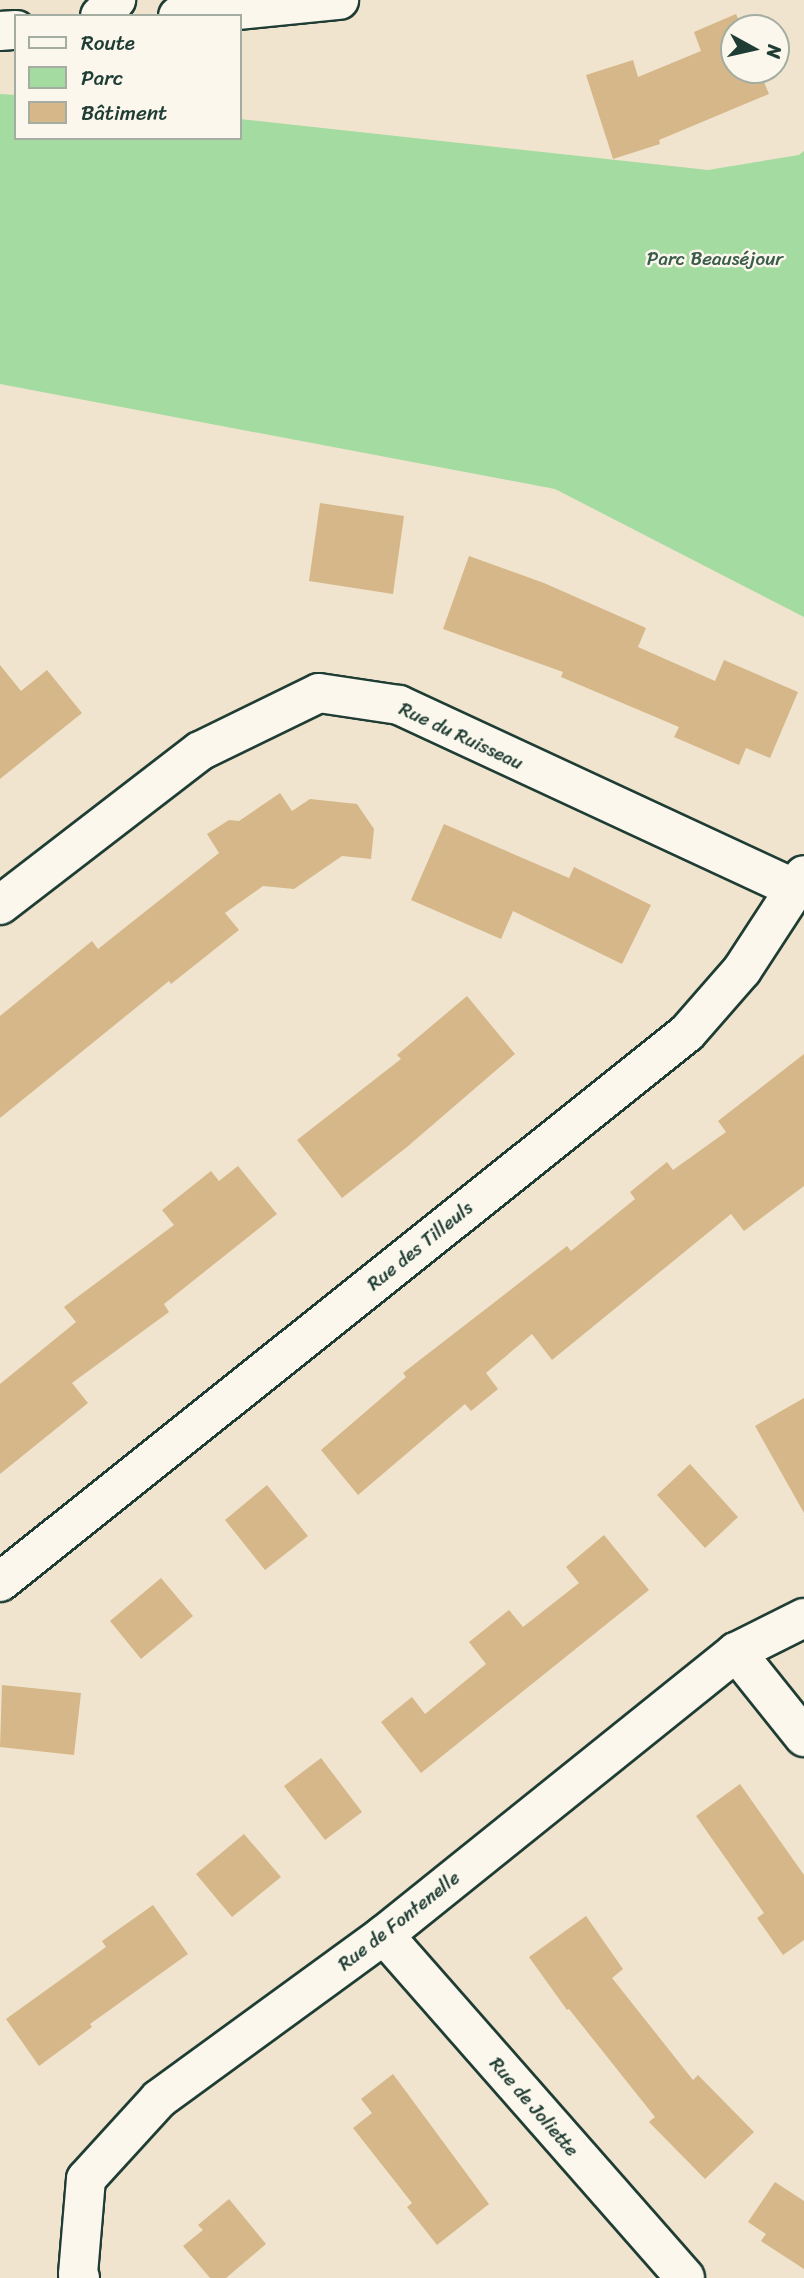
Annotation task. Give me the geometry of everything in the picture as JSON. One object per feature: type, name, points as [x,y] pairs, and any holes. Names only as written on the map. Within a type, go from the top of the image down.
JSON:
[{"type":"street","points":[[102,14],[116,0]]},
{"type":"street","points":[[197,14],[340,0]]},
{"type":"street","name":"Rue du Ruisseau","points":[[0,905],[200,751],[319,693],[398,705],[799,882]]},
{"type":"street","name":"Rue des Tilleuls","points":[[0,1582],[687,1033],[743,970],[799,882]]},
{"type":"street","name":"Rue de Fontenelle","points":[[80,2278],[78,2274],[86,2179],[159,2099],[384,1935],[736,1652],[804,1618]]},
{"type":"street","points":[[736,1652],[804,1737]]},
{"type":"street","name":"Rue de Joliette","points":[[384,1935],[685,2278]]},
{"type":"green space","name":"Parc Beauséjour","points":[[0,94],[14,95],[14,140],[242,140],[242,119],[708,170],[799,155],[804,151],[804,617],[555,489],[0,384]]},
{"type":"building","points":[[720,21],[720,84],[765,84],[769,94],[659,140],[660,144],[613,159],[586,75],[633,60],[638,77],[701,51],[694,32]]},
{"type":"building","points":[[320,503],[404,516],[393,594],[309,581]]},
{"type":"building","points":[[469,556],[544,583],[646,628],[638,647],[715,681],[724,660],[798,692],[770,758],[746,748],[739,765],[674,737],[679,727],[561,677],[563,672],[443,629]]},
{"type":"building","points":[[0,665],[21,691],[47,670],[82,713],[0,779]]},
{"type":"building","points":[[280,793],[292,811],[310,799],[357,804],[374,829],[371,859],[342,856],[294,889],[263,886],[225,913],[239,930],[171,984],[169,981],[0,1118],[0,1016],[92,941],[98,949],[219,853],[207,834],[229,820],[239,821]]},
{"type":"building","points":[[444,824],[569,878],[574,867],[651,905],[622,964],[513,911],[501,939],[411,900]]},
{"type":"building","points":[[467,996],[515,1054],[407,1147],[342,1198],[297,1140],[401,1059],[397,1055]]},
{"type":"building","points":[[804,1054],[804,1186],[744,1231],[731,1214],[552,1360],[532,1334],[486,1373],[498,1389],[471,1411],[465,1404],[358,1495],[321,1450],[406,1377],[403,1373],[567,1246],[571,1251],[635,1199],[630,1192],[667,1162],[673,1170],[726,1132],[718,1121]]},
{"type":"building","points":[[238,1166],[277,1214],[164,1304],[169,1312],[72,1383],[88,1403],[0,1474],[0,1384],[76,1322],[64,1307],[174,1225],[162,1210],[211,1171],[219,1181]]},
{"type":"building","points":[[804,1398],[804,1513],[755,1426]]},
{"type":"building","points":[[690,1464],[738,1517],[705,1548],[657,1495]]},
{"type":"building","points":[[267,1485],[308,1536],[265,1570],[225,1520]]},
{"type":"building","points":[[604,1535],[649,1590],[421,1773],[381,1722],[412,1697],[425,1714],[486,1664],[469,1642],[509,1610],[523,1627],[579,1583],[566,1567]]},
{"type":"building","points":[[161,1578],[193,1616],[141,1659],[110,1621]]},
{"type":"building","points":[[2,1685],[81,1693],[74,1755],[0,1747]]},
{"type":"building","points":[[321,1758],[362,1812],[325,1840],[284,1786]]},
{"type":"building","points":[[740,1784],[804,1875],[804,1940],[783,1955],[757,1918],[764,1913],[696,1816]]},
{"type":"building","points":[[244,1834],[281,1877],[232,1917],[196,1874]]},
{"type":"building","points":[[153,1905],[188,1954],[90,2024],[92,2027],[39,2066],[6,2019],[106,1947],[102,1941]]},
{"type":"building","points":[[586,1916],[623,1969],[612,1978],[693,2080],[698,2075],[754,2132],[705,2179],[649,2122],[655,2117],[569,2009],[567,2010],[529,1957]]},
{"type":"building","points":[[393,2074],[489,2204],[437,2245],[407,2207],[412,2203],[353,2128],[372,2113],[361,2099]]},
{"type":"building","points":[[775,2182],[804,2201],[804,2269],[761,2241],[766,2234],[748,2222]]},
{"type":"building","points":[[229,2199],[266,2244],[226,2278],[210,2278],[183,2246],[203,2230],[198,2225]]}]
